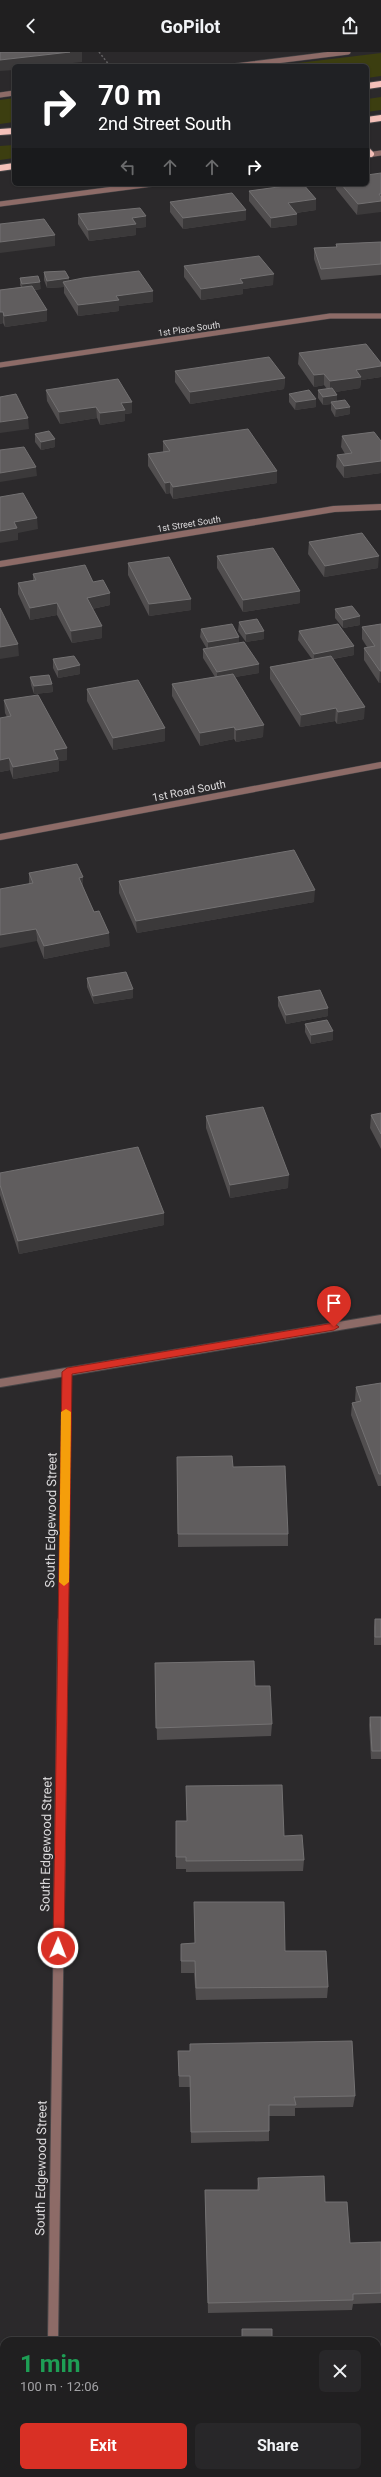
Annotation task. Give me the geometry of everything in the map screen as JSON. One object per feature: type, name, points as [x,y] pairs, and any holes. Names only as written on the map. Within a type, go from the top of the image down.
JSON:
[{"type":"highway","points":[[369,86],[381,84]]},
{"type":"highway","points":[[369,120],[381,118]]},
{"type":"highway","points":[[0,132],[12,131]]},
{"type":"highway","points":[[0,168],[12,166]]},
{"type":"street","points":[[250,64],[348,52]]},
{"type":"street","points":[[0,95],[12,93]]},
{"type":"street","points":[[369,153],[381,153]]},
{"type":"street","points":[[0,204],[137,186]]},
{"type":"street","name":"1st Place South","points":[[0,365],[330,316],[381,316]]},
{"type":"street","name":"1st Street South","points":[[0,564],[334,509],[381,507]]},
{"type":"street","name":"1st Road South","points":[[0,837],[381,765]]},
{"type":"street","points":[[0,1384],[381,1319]]},
{"type":"street","name":"South Edgewood Street","points":[[53,2337],[67,1372]]},
{"type":"path","points":[[99,52],[108,64]]},
{"type":"shaded area","points":[[381,53],[381,76],[369,78],[369,64],[290,64]]},
{"type":"shaded area","points":[[381,97],[381,110],[369,112],[369,99]]},
{"type":"shaded area","points":[[12,98],[12,122],[0,124],[0,100]]},
{"type":"shaded area","points":[[12,145],[12,158],[0,160],[0,146]]},
{"type":"building","points":[[0,52],[70,52],[0,60]]},
{"type":"building","points":[[381,173],[381,194],[379,194],[381,201],[358,204],[343,186],[369,186],[369,175]]},
{"type":"building","points":[[285,186],[305,186],[316,199],[288,203],[297,214],[271,218],[249,191]]},
{"type":"building","points":[[232,193],[246,210],[183,218],[170,202]]},
{"type":"building","points":[[140,208],[146,216],[132,218],[136,224],[88,230],[78,214]]},
{"type":"building","points":[[44,219],[55,235],[0,242],[0,224]]},
{"type":"building","points":[[381,242],[381,264],[321,269],[314,248],[337,247],[336,244]]},
{"type":"building","points":[[259,256],[274,274],[240,279],[243,283],[201,289],[184,266]]},
{"type":"building","points":[[65,271],[69,278],[47,281],[44,272]]},
{"type":"building","points":[[139,271],[153,291],[116,296],[119,300],[78,305],[63,282],[83,278]]},
{"type":"building","points":[[38,276],[40,282],[22,284],[20,278]]},
{"type":"building","points":[[32,286],[47,310],[4,316],[3,312],[0,312],[0,290]]},
{"type":"building","points":[[366,344],[381,363],[381,366],[356,370],[361,377],[330,381],[324,374],[314,375],[299,353]]},
{"type":"building","points":[[269,357],[285,378],[190,392],[175,371]]},
{"type":"building","points":[[118,379],[132,402],[121,403],[125,410],[100,413],[96,407],[59,412],[46,390]]},
{"type":"building","points":[[332,388],[337,395],[323,397],[318,390]]},
{"type":"building","points":[[309,390],[316,399],[296,402],[289,394]]},
{"type":"building","points":[[16,394],[28,418],[0,422],[0,397]]},
{"type":"building","points":[[345,400],[350,407],[336,409],[331,402]]},
{"type":"building","points":[[248,429],[277,471],[173,487],[170,482],[165,483],[148,454],[170,451],[163,441]]},
{"type":"building","points":[[49,431],[55,439],[41,442],[35,434]]},
{"type":"building","points":[[374,432],[381,441],[381,461],[344,466],[337,455],[352,453],[342,436]]},
{"type":"building","points":[[24,447],[36,467],[0,473],[0,450]]},
{"type":"building","points":[[23,493],[37,518],[14,522],[17,528],[0,531],[0,497]]},
{"type":"building","points":[[362,533],[379,556],[325,566],[309,542]]},
{"type":"building","points":[[273,548],[300,591],[243,600],[217,556]]},
{"type":"building","points":[[169,557],[191,599],[149,604],[128,563]]},
{"type":"building","points":[[85,565],[93,582],[103,580],[110,593],[87,598],[102,626],[71,631],[57,603],[30,608],[18,583],[36,580],[33,574]]},
{"type":"building","points":[[352,606],[360,616],[343,620],[335,609]]},
{"type":"building","points":[[0,608],[18,644],[0,647]]},
{"type":"building","points":[[257,619],[264,631],[246,634],[239,622]]},
{"type":"building","points":[[232,624],[239,637],[208,642],[201,629]]},
{"type":"building","points":[[338,624],[354,646],[314,654],[299,631]]},
{"type":"building","points":[[381,624],[380,671],[364,648],[375,646],[362,627]]},
{"type":"building","points":[[244,642],[259,664],[217,672],[203,649]]},
{"type":"building","points":[[74,656],[80,665],[58,670],[53,659]]},
{"type":"building","points":[[331,656],[365,707],[338,712],[336,708],[301,715],[270,667]]},
{"type":"building","points":[[233,674],[264,725],[236,730],[234,727],[200,733],[172,684]]},
{"type":"building","points":[[49,675],[52,684],[34,686],[30,677]]},
{"type":"building","points":[[138,680],[165,728],[113,738],[87,689]]},
{"type":"building","points":[[38,695],[67,748],[54,750],[58,759],[13,767],[9,758],[0,760],[0,718],[11,716],[4,700]]},
{"type":"building","points":[[294,850],[315,890],[136,921],[119,881]]},
{"type":"building","points":[[77,864],[83,877],[79,878],[94,912],[99,911],[109,933],[44,946],[36,929],[0,935],[0,889],[33,883],[29,873]]},
{"type":"building","points":[[126,972],[133,989],[93,996],[87,978]]},
{"type":"building","points":[[320,990],[328,1008],[286,1015],[278,997]]},
{"type":"building","points":[[327,1020],[333,1031],[311,1035],[305,1024]]},
{"type":"building","points":[[263,1107],[289,1175],[230,1185],[206,1116]]},
{"type":"building","points":[[381,1113],[381,1134],[371,1115]]},
{"type":"building","points":[[138,1147],[164,1213],[18,1241],[0,1185],[0,1173]]},
{"type":"building","points":[[381,1383],[381,1474],[379,1474],[352,1403],[361,1401],[356,1387]]},
{"type":"building","points":[[232,1456],[233,1467],[285,1466],[288,1534],[178,1534],[177,1457]]},
{"type":"building","points":[[375,1619],[381,1619],[381,1637],[375,1637]]},
{"type":"building","points":[[254,1661],[255,1686],[270,1686],[272,1724],[156,1728],[155,1663]]},
{"type":"building","points":[[370,1717],[381,1717],[381,1751],[372,1751]]},
{"type":"building","points":[[282,1785],[284,1836],[302,1835],[304,1860],[186,1861],[186,1857],[176,1857],[176,1821],[187,1821],[186,1786]]},
{"type":"building","points":[[194,1902],[284,1902],[285,1951],[326,1951],[328,1987],[196,1988],[195,1961],[181,1961],[181,1944],[195,1943]]},
{"type":"building","points":[[352,2041],[355,2096],[294,2097],[296,2105],[269,2105],[269,2131],[191,2132],[190,2076],[179,2076],[178,2051],[190,2051],[190,2044]]},
{"type":"building","points":[[324,2176],[325,2202],[347,2202],[350,2243],[381,2242],[381,2293],[353,2294],[353,2300],[208,2303],[205,2190],[259,2190],[258,2178]]},
{"type":"building","points":[[242,2329],[272,2329],[272,2337],[242,2337]]},
{"type":"slow traffic","points":[[64,1582],[66,1412]]},
{"type":"route","points":[[58,1948],[67,1372],[334,1327]]}]
